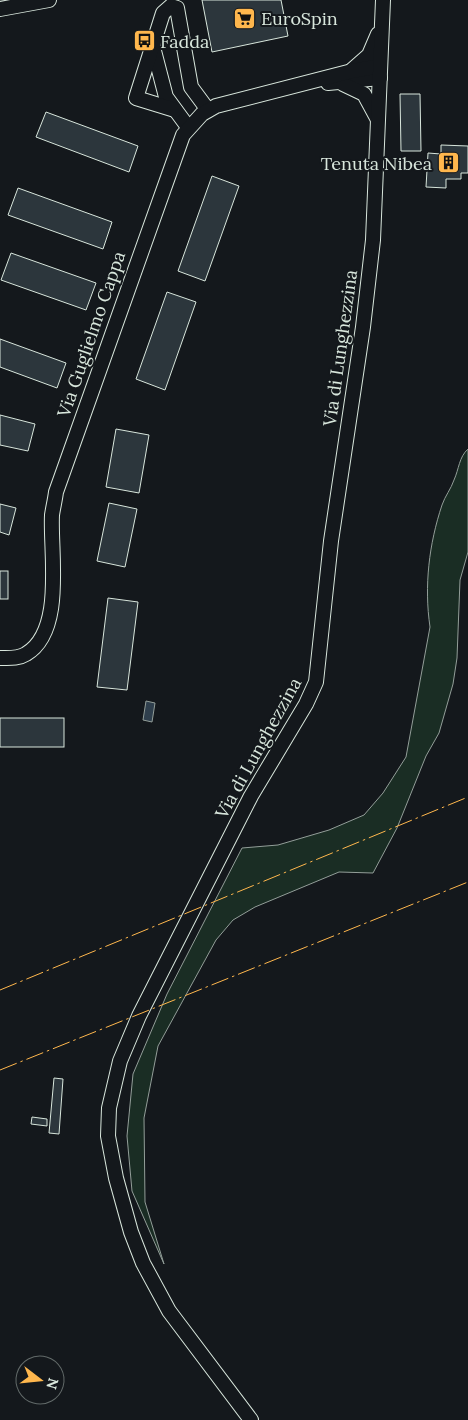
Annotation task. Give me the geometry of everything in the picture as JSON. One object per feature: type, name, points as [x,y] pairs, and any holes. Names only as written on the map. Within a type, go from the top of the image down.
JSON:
[{"type":"street","points":[[0,9],[50,0]]},
{"type":"street","name":"Via di Lunghezzina","points":[[251,1420],[169,1311],[143,1263],[129,1227],[112,1162],[108,1136],[109,1108],[120,1061],[139,1016],[252,796],[306,704],[316,682],[330,542],[371,261],[376,204],[383,0]]},
{"type":"street","points":[[175,110],[136,98],[163,13],[171,6],[177,8],[192,87],[208,110]]},
{"type":"street","name":"Via Guglielmo Cappa","points":[[352,71],[371,52],[382,15]]},
{"type":"street","points":[[153,45],[166,97],[188,127]]},
{"type":"street","name":"Via Guglielmo Cappa","points":[[0,658],[15,658],[27,654],[37,645],[47,628],[52,605],[52,513],[56,492],[182,134],[208,110],[216,106],[308,84],[352,71],[380,72]]},
{"type":"street","name":"Via Guglielmo Cappa","points":[[308,84],[340,83],[380,72]]},
{"type":"street","name":"Via Guglielmo Cappa","points":[[340,83],[364,94],[378,122]]},
{"type":"green space","points":[[468,449],[468,552],[460,580],[457,658],[453,684],[439,733],[426,756],[397,828],[373,873],[339,872],[255,907],[233,920],[216,940],[158,1046],[144,1118],[145,1202],[164,1264],[132,1191],[127,1136],[133,1074],[167,994],[242,848],[278,845],[329,830],[364,815],[383,793],[406,757],[430,627],[428,581],[434,535],[443,502],[453,483],[461,459]]},
{"type":"water","points":[[146,701],[155,703],[152,722],[143,720]]},
{"type":"building","name":"EuroSpin","points":[[202,0],[281,0],[288,36],[212,52]]},
{"type":"building","points":[[400,94],[420,94],[421,151],[401,151]]},
{"type":"building","points":[[46,112],[138,146],[129,172],[36,137]]},
{"type":"building","name":"Tenuta Nibea","points":[[441,145],[468,146],[468,173],[461,173],[461,179],[446,179],[446,188],[426,187],[428,153],[441,154]]},
{"type":"building","points":[[212,176],[239,186],[205,281],[178,271]]},
{"type":"building","points":[[18,188],[112,222],[103,249],[8,215]]},
{"type":"building","points":[[11,253],[96,283],[86,310],[1,280]]},
{"type":"building","points":[[167,292],[196,302],[165,390],[136,379]]},
{"type":"building","points":[[0,339],[66,363],[57,388],[0,367]]},
{"type":"building","points":[[0,415],[35,424],[28,451],[0,445]]},
{"type":"building","points":[[116,429],[149,435],[139,493],[106,487]]},
{"type":"building","points":[[109,503],[137,509],[125,567],[97,561]]},
{"type":"building","points":[[0,504],[16,508],[9,535],[0,532]]},
{"type":"building","points":[[0,571],[8,571],[8,599],[0,599]]},
{"type":"building","points":[[108,598],[138,602],[127,690],[97,687]]},
{"type":"building","points":[[0,718],[64,718],[64,747],[0,747]]},
{"type":"building","points":[[54,1078],[63,1079],[59,1134],[49,1133]]},
{"type":"building","points":[[32,1117],[47,1119],[47,1126],[31,1124]]},
{"type":"power","points":[[0,990],[468,797]]},
{"type":"power","points":[[0,1070],[468,882]]},
{"type":"place","name":"EuroSpin","points":[[245,18]]},
{"type":"place","name":"Fadda","points":[[144,41]]},
{"type":"place","name":"Tenuta Nibea","points":[[448,163]]}]
